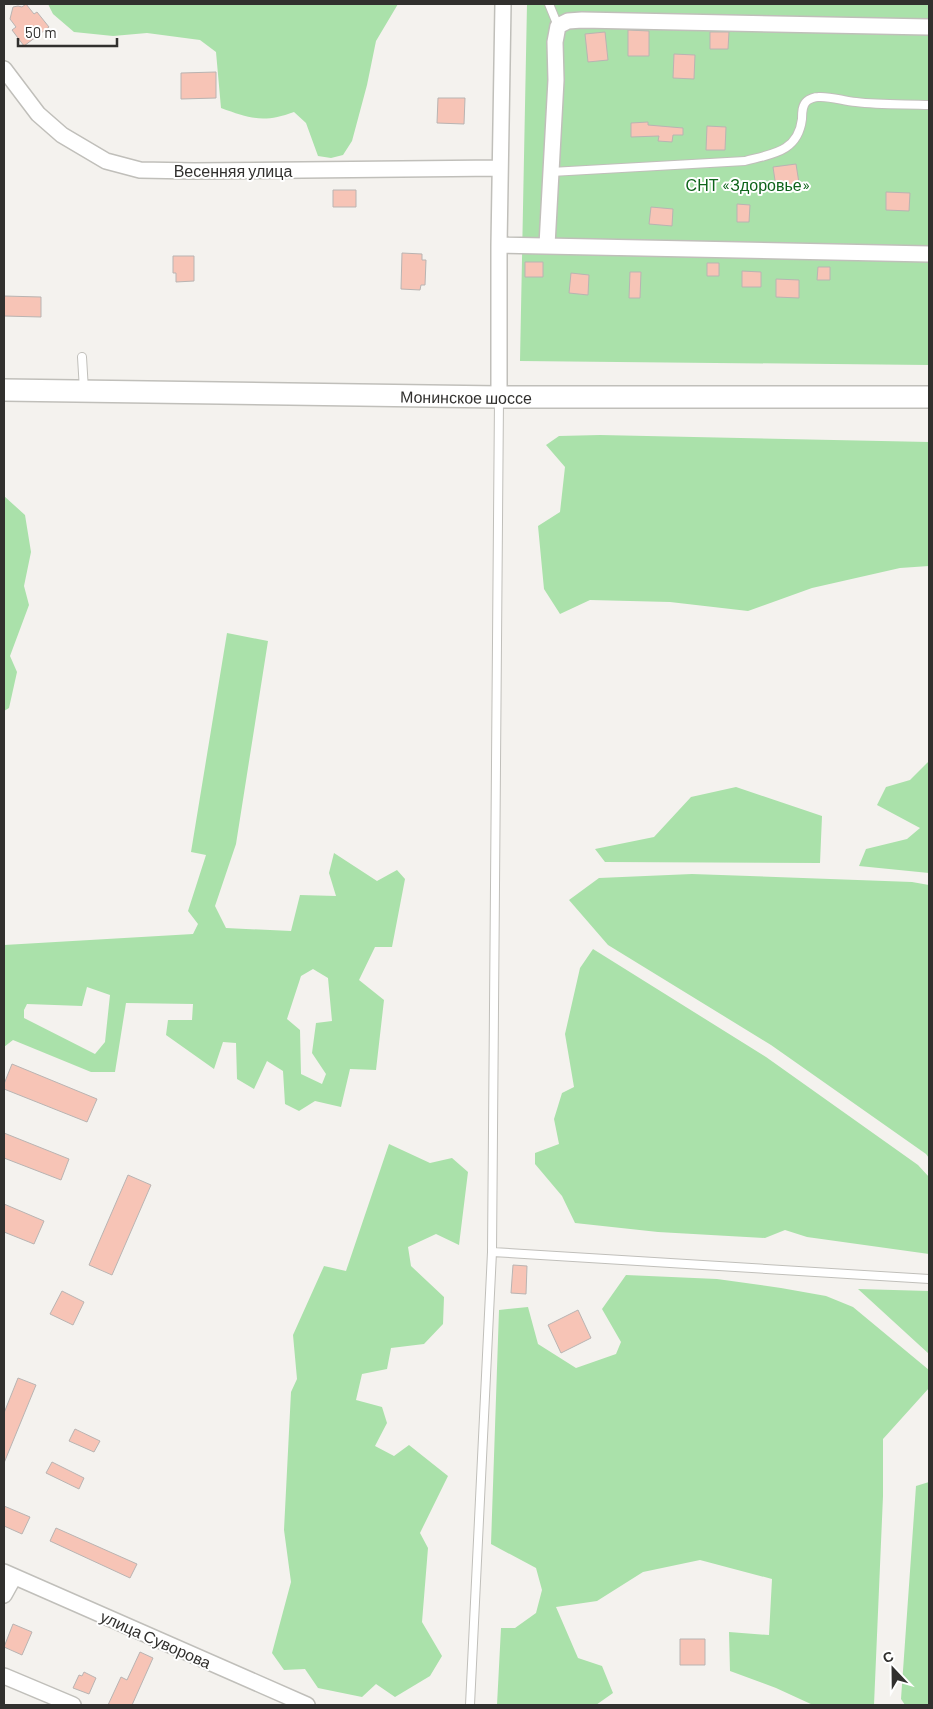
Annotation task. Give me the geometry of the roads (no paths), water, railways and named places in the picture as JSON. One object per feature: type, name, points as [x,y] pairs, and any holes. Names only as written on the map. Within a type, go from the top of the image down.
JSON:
[{"type":"main road","name":"Монинское шоссе","points":[[4,390],[499,397],[929,396]]},
{"type":"street","points":[[499,397],[499,245],[503,4]]},
{"type":"street","points":[[547,245],[556,80],[555,42],[558,26],[568,21],[582,20],[929,27]]},
{"type":"street","name":"Весенняя улица","points":[[4,69],[38,114],[62,135],[106,161],[140,170],[500,168]]},
{"type":"street","points":[[499,245],[929,254]]},
{"type":"street","points":[[4,1595],[9,1575]]},
{"type":"street","name":"улица Суворова","points":[[9,1575],[307,1705]]},
{"type":"street","points":[[4,1676],[73,1705]]},
{"type":"lane","points":[[550,4],[558,26]]},
{"type":"lane","points":[[551,172],[745,161],[770,154],[784,149],[790,144],[798,134],[806,102],[816,97],[856,102],[929,105]]},
{"type":"lane","points":[[82,357],[84,391]]},
{"type":"lane","points":[[470,1705],[492,1252],[499,397]]},
{"type":"lane","points":[[492,1252],[929,1278]]},
{"type":"park label","name":"СНТ «Здоровье»","points":[[748,184]]}]
